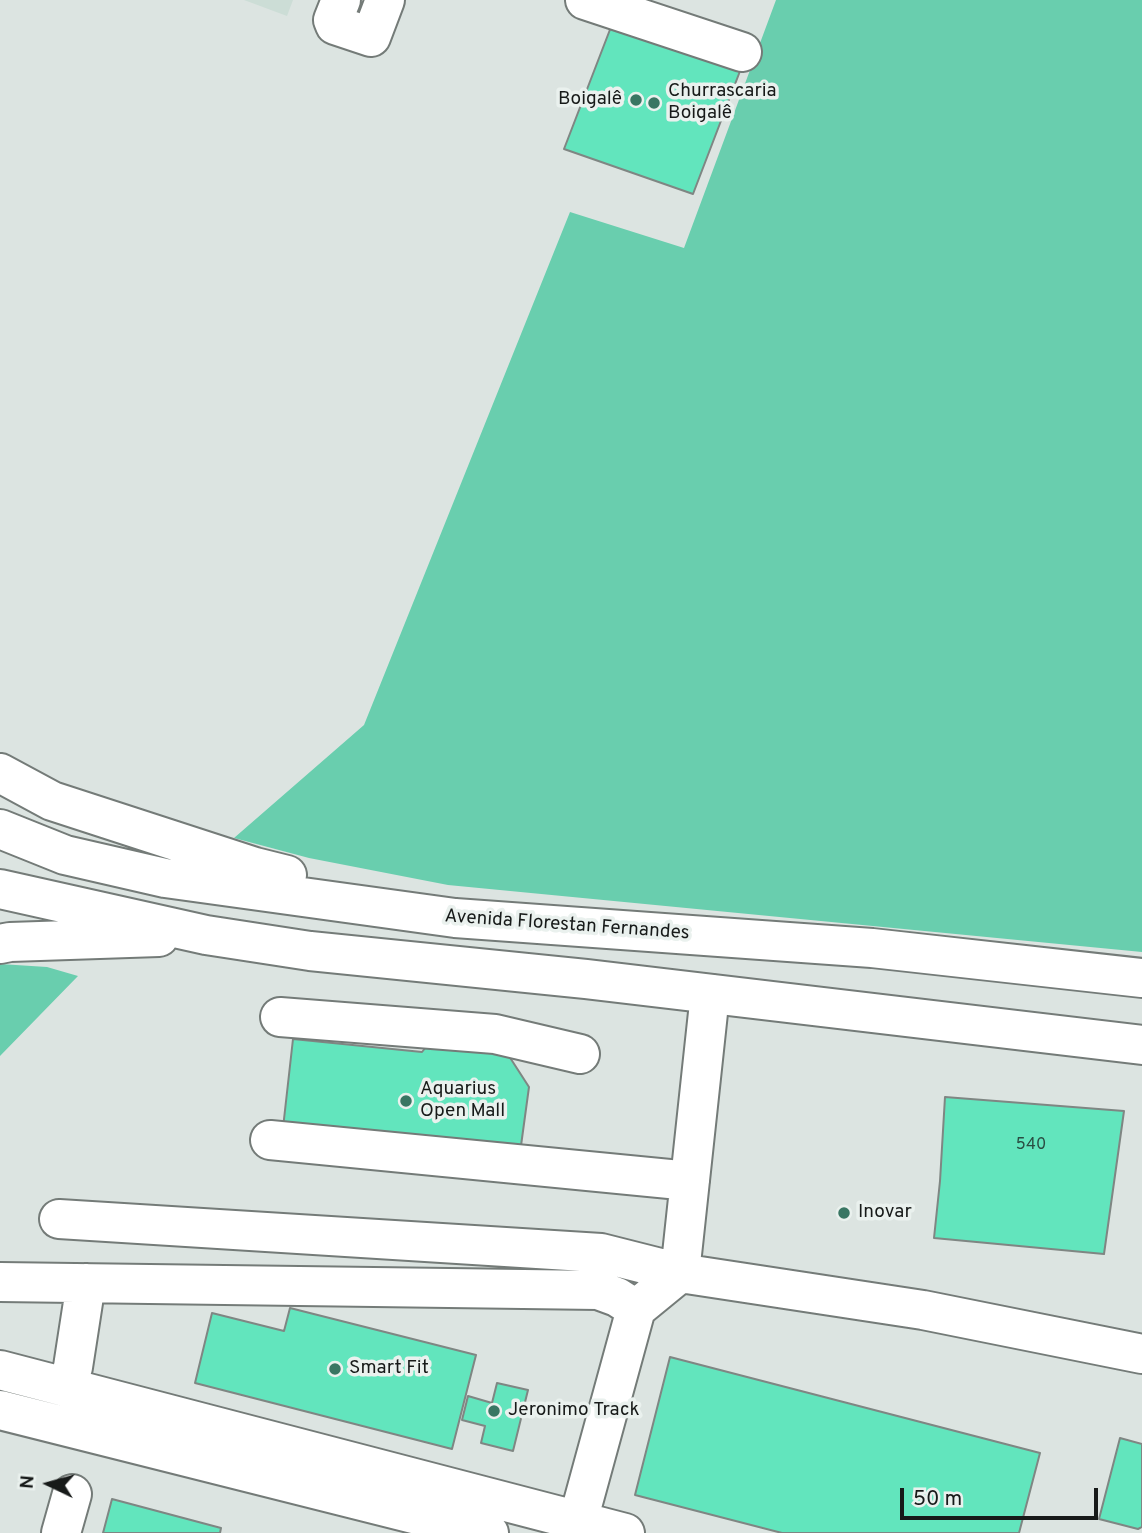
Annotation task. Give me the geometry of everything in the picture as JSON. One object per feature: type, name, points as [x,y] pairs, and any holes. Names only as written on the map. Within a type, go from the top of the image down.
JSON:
[{"type":"main road","points":[[341,0],[333,20],[335,25],[371,37],[385,0]]},
{"type":"main road","points":[[585,0],[743,52]]},
{"type":"main road","points":[[0,773],[52,800],[255,867],[455,918]]},
{"type":"main road","name":"Avenida Florestan Fernandes","points":[[0,829],[65,855],[165,878],[455,918],[872,948],[1142,978]]},
{"type":"main road","points":[[0,889],[206,934],[310,951],[710,994],[1142,1045]]},
{"type":"main road","points":[[0,944],[206,934]]},
{"type":"main road","points":[[578,1521],[636,1309],[680,1273],[710,994]]},
{"type":"main road","points":[[280,1017],[495,1034],[579,1054]]},
{"type":"main road","points":[[270,1140],[690,1181]]},
{"type":"main road","points":[[59,1219],[601,1253],[680,1273],[923,1310],[1142,1354]]},
{"type":"main road","points":[[0,1282],[598,1290],[617,1297],[636,1309]]},
{"type":"main road","points":[[67,1387],[73,1367],[86,1283]]},
{"type":"main road","points":[[0,1370],[625,1533]]},
{"type":"main road","points":[[0,1410],[489,1533]]},
{"type":"main road","points":[[61,1533],[72,1494]]},
{"type":"shaded area","points":[[244,0],[293,0],[287,16]]},
{"type":"green space","points":[[776,0],[1142,0],[1142,952],[448,885],[309,858],[234,838],[364,725],[570,212],[684,248]]},
{"type":"green space","points":[[0,964],[47,967],[78,976],[0,1056]]},
{"type":"building","name":"Churrascaria Boigalê","points":[[616,14],[745,58],[693,194],[564,149]]},
{"type":"building","name":"Aquarius Open Mall","points":[[437,1033],[498,1039],[529,1087],[520,1153],[283,1128],[293,1039],[422,1052]]},
{"type":"building","points":[[945,1097],[1124,1111],[1104,1254],[934,1238]]},
{"type":"building","name":"Smart Fit","points":[[290,1308],[476,1355],[452,1449],[195,1383],[212,1313],[284,1331]]},
{"type":"building","points":[[670,1357],[1040,1453],[1019,1533],[782,1533],[635,1495]]},
{"type":"building","name":"Jeronimo Track","points":[[497,1383],[528,1390],[513,1451],[481,1443],[485,1426],[462,1420],[468,1396],[492,1403]]},
{"type":"building","points":[[1120,1438],[1142,1444],[1142,1527],[1138,1529],[1099,1519]]},
{"type":"building","points":[[112,1499],[221,1528],[220,1533],[103,1533]]},
{"type":"place","name":"Boigalê","points":[[636,100]]},
{"type":"place","name":"Churrascaria Boigalê","points":[[654,103]]},
{"type":"place","name":"Aquarius Open Mall","points":[[406,1101]]},
{"type":"place","name":"Inovar","points":[[844,1213]]},
{"type":"place","name":"Smart Fit","points":[[335,1369]]},
{"type":"place","name":"Jeronimo Track","points":[[494,1411]]}]
